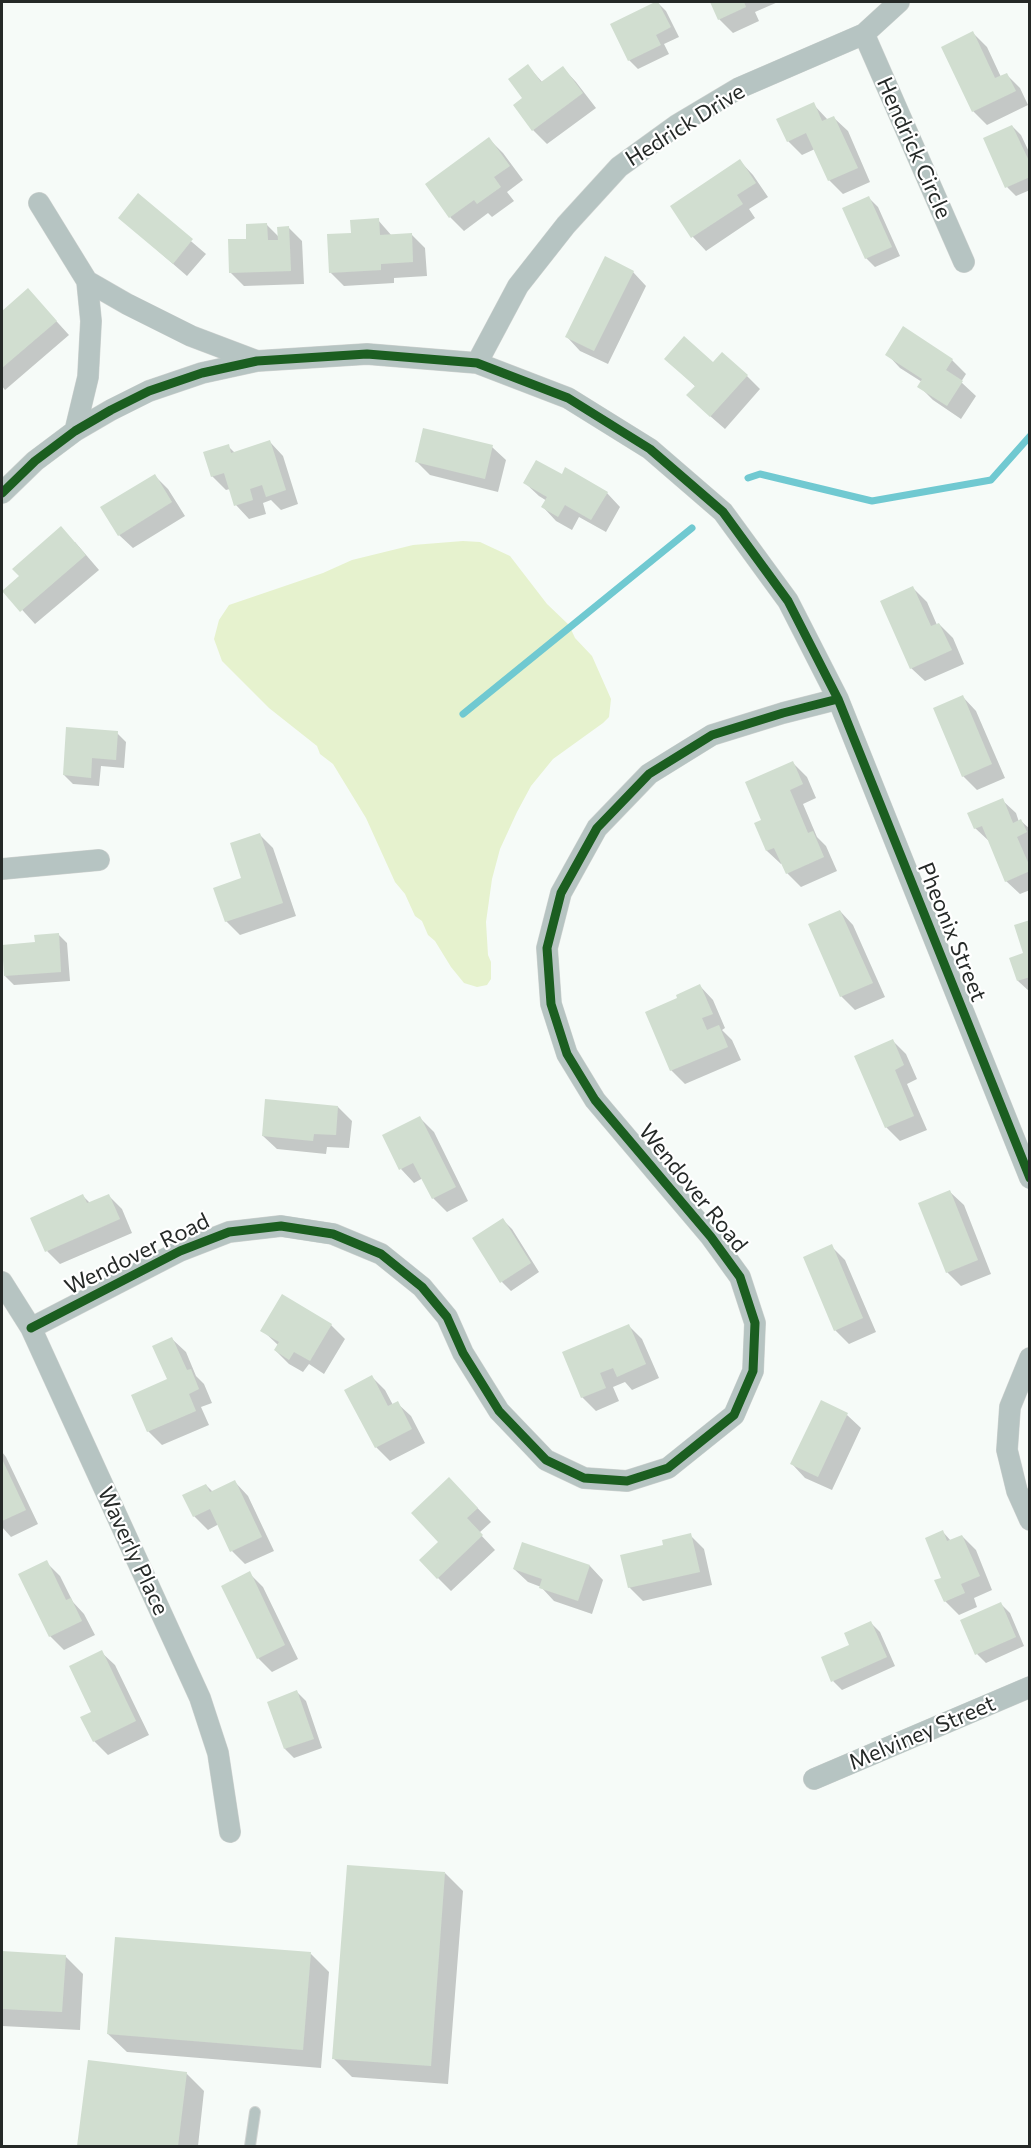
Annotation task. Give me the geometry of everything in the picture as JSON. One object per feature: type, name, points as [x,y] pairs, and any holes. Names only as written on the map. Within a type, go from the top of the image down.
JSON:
[{"type":"street","name":"Hedrick Drive","points":[[477,363],[518,286],[566,225],[619,167],[677,125],[739,88],[864,34],[899,2]]},
{"type":"street","name":"Hendrick Circle","points":[[864,34],[964,261]]},
{"type":"street","points":[[39,203],[87,281],[91,321],[88,377],[75,431]]},
{"type":"street","points":[[87,281],[191,336],[257,361]]},
{"type":"street","name":"Pheonix Street","points":[[257,361],[367,354],[477,363],[577,404],[650,449],[723,512],[788,601],[838,699],[1029,1178]]},
{"type":"street","points":[[2,493],[35,461],[75,431],[111,410],[149,391],[202,374],[257,361]]},
{"type":"street","name":"Wendover Road","points":[[31,1328],[180,1251],[229,1232],[281,1226],[333,1234],[381,1254],[423,1287],[447,1317],[463,1353],[499,1411],[546,1460],[584,1478],[627,1481],[668,1468],[734,1415],[753,1371],[755,1323],[740,1277],[711,1237],[596,1100],[567,1054],[551,1004],[547,948],[561,893],[597,828],[649,774],[712,735],[838,699]]},
{"type":"street","points":[[2,869],[99,860]]},
{"type":"street","name":"Waverly Place","points":[[2,1282],[31,1328],[200,1698],[218,1753],[230,1833]]},
{"type":"street","points":[[1029,1358],[1010,1407],[1007,1450],[1017,1491],[1029,1520]]},
{"type":"street","name":"Melviney Street","points":[[814,1779],[1029,1687]]},
{"type":"lane","points":[[250,2146],[255,2112]]},
{"type":"green space","points":[[480,542],[510,556],[547,604],[569,625],[575,638],[592,656],[611,699],[609,717],[553,759],[531,786],[517,812],[500,849],[492,879],[486,922],[491,979],[487,985],[477,987],[464,983],[435,941],[428,935],[422,921],[415,916],[405,894],[395,882],[366,818],[333,764],[320,754],[317,746],[269,708],[222,661],[214,639],[219,620],[229,605],[323,573],[352,560],[413,545]]},
{"type":"building","points":[[658,2],[671,27],[656,35],[661,45],[628,61],[610,24]]},
{"type":"building","points":[[710,2],[744,2],[746,7],[718,20]]},
{"type":"building","points":[[973,31],[995,78],[1007,73],[1016,91],[972,112],[941,47]]},
{"type":"building","points":[[528,64],[541,82],[563,66],[583,93],[532,131],[513,105],[522,98],[508,79]]},
{"type":"building","points":[[814,102],[822,121],[834,116],[858,168],[828,181],[806,133],[787,142],[776,119]]},
{"type":"building","points":[[1012,125],[1030,163],[1030,177],[1005,188],[983,138]]},
{"type":"building","points":[[489,137],[510,166],[494,177],[501,187],[477,204],[474,200],[449,218],[425,184]]},
{"type":"building","points":[[740,159],[756,183],[737,195],[743,204],[691,238],[670,206]]},
{"type":"building","points":[[138,193],[193,239],[173,264],[118,218]]},
{"type":"building","points":[[869,196],[892,247],[865,259],[842,208]]},
{"type":"building","points":[[379,218],[380,235],[412,233],[413,262],[381,264],[381,270],[329,273],[327,234],[351,233],[350,220]]},
{"type":"building","points":[[267,223],[268,240],[278,240],[277,227],[289,226],[291,271],[229,273],[228,239],[246,239],[246,224]]},
{"type":"building","points":[[605,256],[634,271],[594,351],[565,337]]},
{"type":"building","points":[[28,288],[57,321],[2,368],[2,311]]},
{"type":"building","points":[[903,326],[953,359],[946,370],[963,381],[947,406],[917,387],[922,379],[885,355]]},
{"type":"building","points":[[684,336],[713,362],[722,352],[748,375],[710,417],[686,395],[695,386],[664,359]]},
{"type":"building","points":[[423,428],[493,445],[485,479],[415,462]]},
{"type":"building","points":[[270,440],[286,490],[266,497],[262,485],[250,489],[253,500],[234,506],[224,473],[211,477],[203,452],[229,444],[231,453]]},
{"type":"building","points":[[536,460],[562,474],[565,467],[608,492],[591,520],[565,505],[558,517],[541,507],[547,497],[523,483]]},
{"type":"building","points":[[155,474],[172,502],[118,536],[100,507]]},
{"type":"building","points":[[61,526],[86,555],[20,612],[2,591],[19,576],[12,569]]},
{"type":"building","points":[[913,586],[931,626],[939,623],[952,650],[910,669],[880,601]]},
{"type":"building","points":[[963,695],[992,764],[962,777],[933,708]]},
{"type":"building","points":[[66,727],[118,731],[116,760],[92,758],[91,778],[63,775]]},
{"type":"building","points":[[793,761],[803,784],[790,790],[808,833],[813,831],[824,857],[786,874],[774,848],[766,851],[754,823],[761,820],[745,782]]},
{"type":"building","points":[[1003,798],[1013,823],[1021,819],[1027,832],[1017,837],[1030,867],[1030,871],[1005,882],[982,826],[974,829],[967,813]]},
{"type":"building","points":[[260,833],[283,903],[225,922],[213,888],[241,878],[230,843]]},
{"type":"building","points":[[840,910],[873,983],[840,997],[808,924]]},
{"type":"building","points":[[1030,920],[1030,977],[1017,981],[1009,958],[1023,953],[1014,925]]},
{"type":"building","points":[[59,933],[61,972],[4,976],[2,945],[35,942],[34,935]]},
{"type":"building","points":[[700,984],[713,1014],[702,1018],[707,1030],[719,1025],[728,1047],[670,1071],[645,1012],[677,998],[676,995]]},
{"type":"building","points":[[893,1039],[904,1065],[895,1070],[914,1116],[885,1128],[854,1056]]},
{"type":"building","points":[[265,1099],[338,1106],[336,1135],[314,1134],[313,1141],[262,1136]]},
{"type":"building","points":[[420,1116],[456,1187],[432,1199],[413,1163],[399,1170],[382,1135]]},
{"type":"building","points":[[950,1190],[978,1260],[946,1273],[918,1203]]},
{"type":"building","points":[[83,1194],[87,1203],[109,1194],[120,1219],[45,1252],[30,1218]]},
{"type":"building","points":[[503,1218],[531,1263],[500,1283],[472,1238]]},
{"type":"building","points":[[832,1244],[863,1318],[834,1331],[803,1257]]},
{"type":"building","points":[[282,1294],[332,1324],[310,1361],[294,1352],[289,1360],[274,1350],[279,1342],[260,1331]]},
{"type":"building","points":[[629,1324],[646,1364],[617,1377],[613,1368],[600,1373],[606,1388],[581,1398],[562,1352]]},
{"type":"building","points":[[172,1337],[187,1370],[191,1369],[199,1389],[189,1394],[196,1411],[147,1432],[131,1395],[167,1379],[152,1346]]},
{"type":"building","points":[[372,1375],[388,1406],[398,1401],[412,1429],[375,1448],[344,1390]]},
{"type":"building","points":[[821,1400],[848,1413],[818,1477],[790,1464]]},
{"type":"building","points":[[2,1459],[26,1510],[2,1521]]},
{"type":"building","points":[[449,1477],[478,1508],[467,1518],[483,1535],[437,1579],[419,1560],[438,1542],[411,1513]]},
{"type":"building","points":[[235,1480],[262,1537],[230,1552],[210,1509],[193,1517],[182,1495],[206,1484],[210,1492]]},
{"type":"building","points":[[943,1530],[947,1541],[962,1535],[980,1576],[961,1584],[965,1593],[944,1602],[934,1580],[941,1578],[925,1538]]},
{"type":"building","points":[[691,1533],[700,1572],[628,1588],[620,1555],[663,1545],[662,1540]]},
{"type":"building","points":[[522,1542],[590,1565],[578,1601],[539,1588],[542,1579],[513,1569]]},
{"type":"building","points":[[47,1560],[66,1600],[71,1598],[82,1621],[49,1637],[18,1574]]},
{"type":"building","points":[[250,1571],[285,1645],[257,1659],[221,1586]]},
{"type":"building","points":[[1001,1602],[1016,1637],[975,1655],[960,1620]]},
{"type":"building","points":[[871,1621],[887,1657],[831,1682],[821,1657],[849,1645],[844,1633]]},
{"type":"building","points":[[102,1650],[136,1721],[93,1742],[80,1717],[91,1712],[69,1666]]},
{"type":"building","points":[[297,1690],[314,1739],[284,1749],[267,1702]]},
{"type":"building","points":[[347,1865],[445,1872],[431,2066],[332,2059]]},
{"type":"building","points":[[115,1937],[311,1952],[303,2050],[107,2034]]},
{"type":"building","points":[[2,1951],[66,1955],[62,2012],[2,2009]]},
{"type":"building","points":[[88,2060],[187,2072],[178,2146],[77,2146]]},
{"type":"waterway","points":[[748,478],[760,474],[872,501],[991,480],[1030,436]]},
{"type":"waterway","points":[[463,714],[692,528]]},
{"type":"cycle path","points":[[2,493],[35,461],[75,431],[111,410],[149,391],[202,373],[257,361],[367,354],[477,363],[568,398],[650,449],[723,512],[788,601],[838,699],[1030,1178]]},
{"type":"cycle path","points":[[31,1328],[180,1251],[229,1232],[281,1226],[333,1234],[381,1254],[422,1287],[447,1317],[463,1353],[499,1411],[546,1460],[584,1478],[627,1481],[668,1468],[734,1415],[753,1371],[755,1323],[740,1277],[711,1237],[595,1100],[567,1054],[551,1004],[547,948],[561,893],[597,828],[649,774],[712,735],[838,699]]}]
